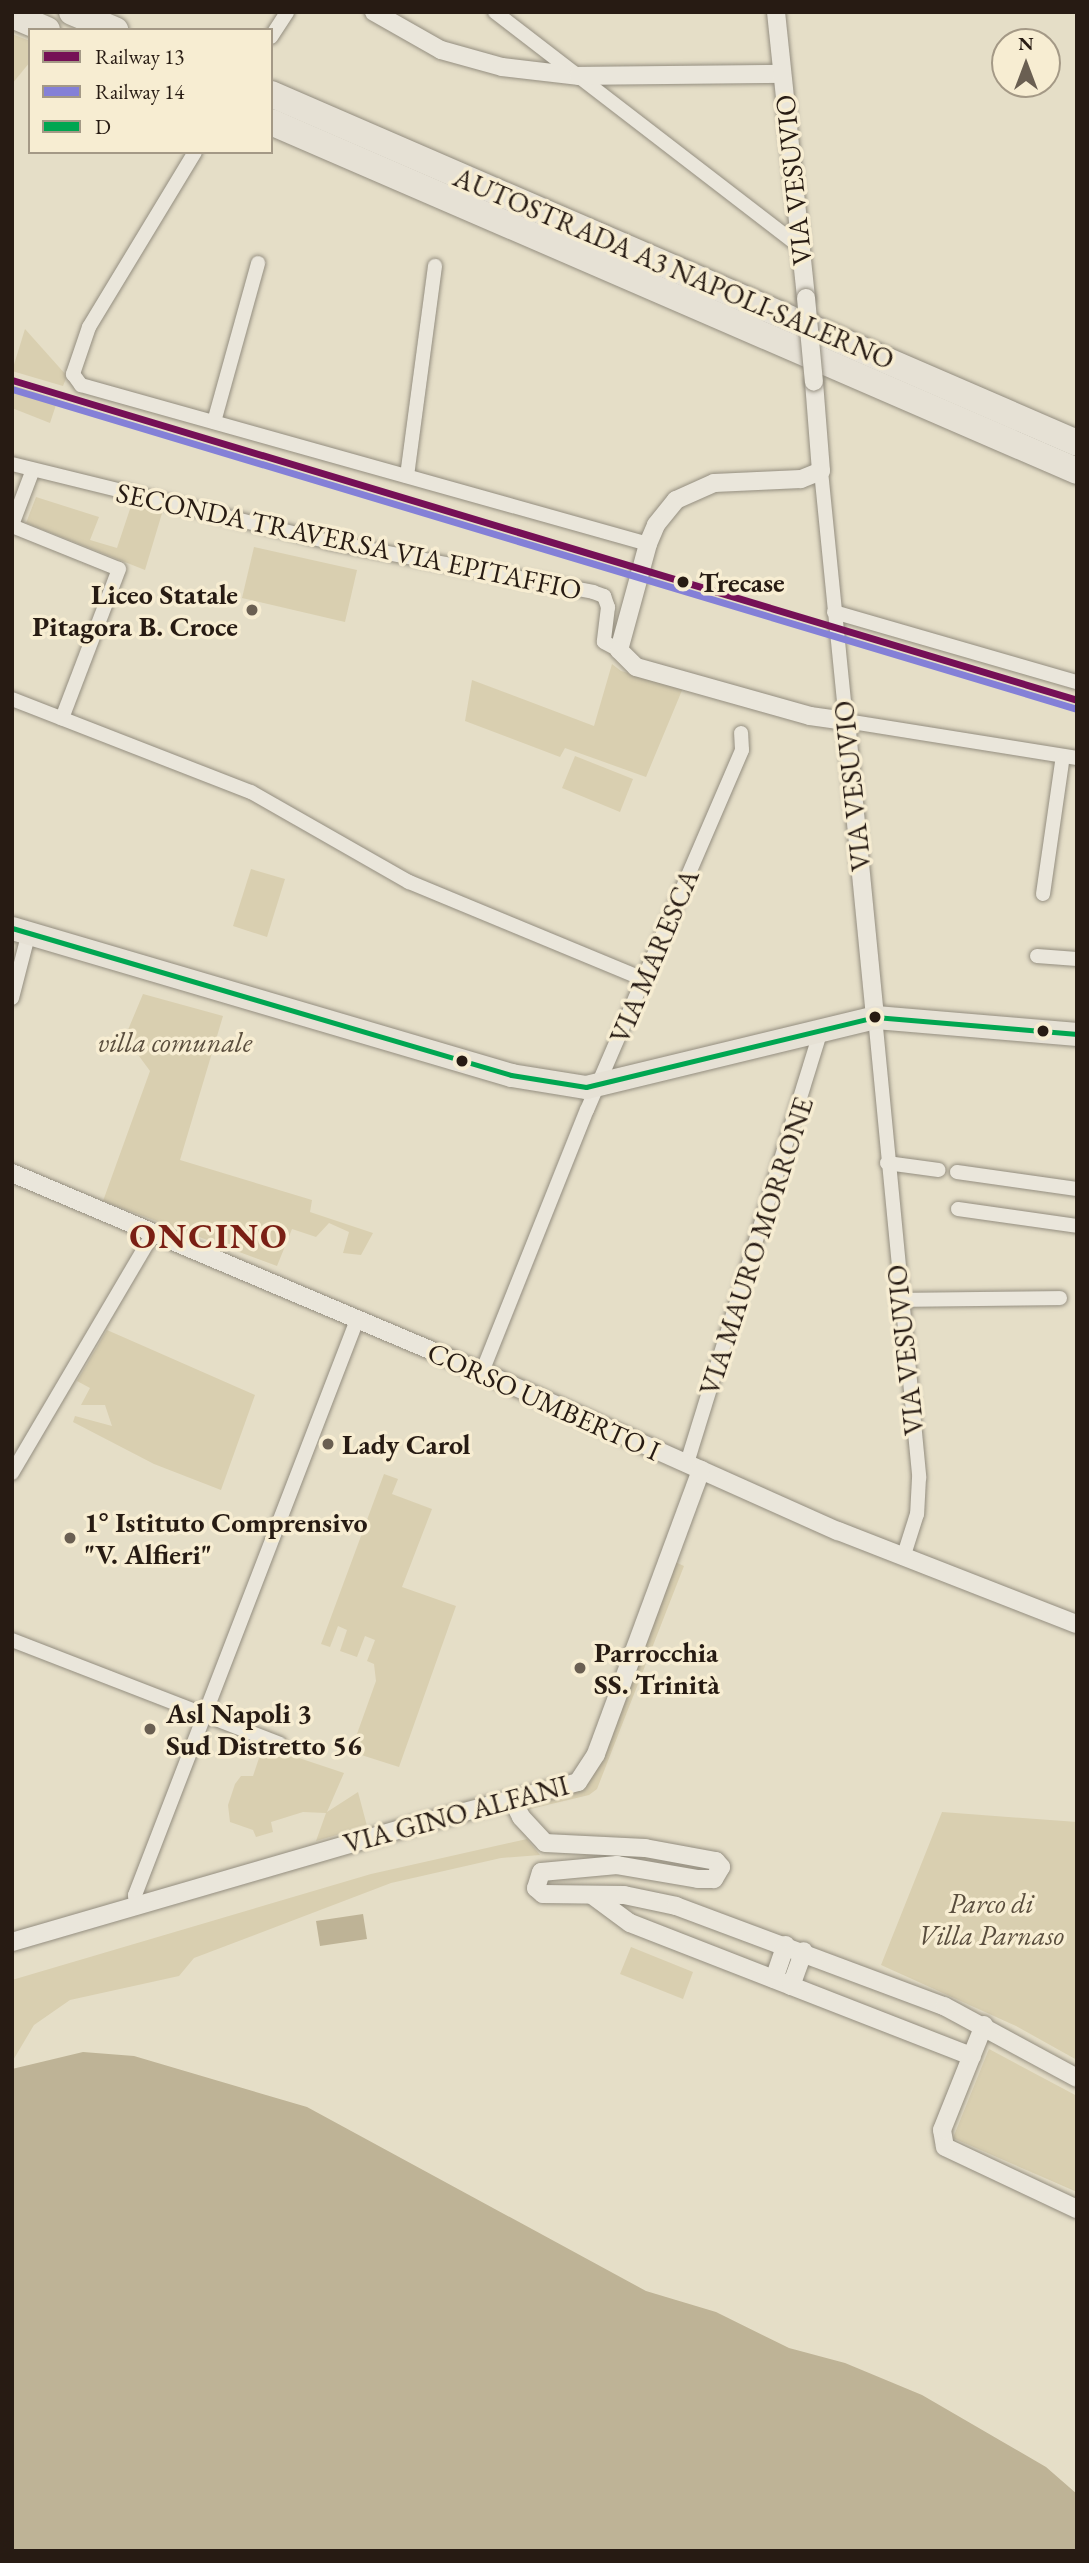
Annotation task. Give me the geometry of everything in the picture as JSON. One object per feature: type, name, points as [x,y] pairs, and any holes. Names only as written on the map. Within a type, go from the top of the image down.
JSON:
[{"type":"highway","points":[[72,12],[110,28]]},
{"type":"highway","points":[[12,16],[42,28]]},
{"type":"highway","name":"AUTOSTRADA A3 NAPOLI-SALERNO","points":[[273,95],[1077,443]]},
{"type":"highway","name":"AUTOSTRADA A3 NAPOLI-SALERNO","points":[[273,123],[1077,471]]},
{"type":"main road","points":[[20,930],[511,1075],[598,1086],[822,1028],[875,1017],[1077,1034]]},
{"type":"street","points":[[273,34],[287,12]]},
{"type":"street","points":[[374,12],[441,50],[502,66],[579,76],[781,74]]},
{"type":"street","points":[[495,12],[799,246]]},
{"type":"street","name":"VIA VESUVIO","points":[[776,12],[806,298],[834,612],[875,1017],[899,1300],[920,1497],[903,1558]]},
{"type":"street","points":[[194,154],[125,261],[89,327],[73,374],[81,385],[648,544]]},
{"type":"street","points":[[214,422],[258,263]]},
{"type":"street","points":[[407,476],[435,266]]},
{"type":"street","points":[[12,464],[32,472],[12,525],[119,569],[62,718]]},
{"type":"street","points":[[821,471],[801,479],[714,483],[676,500],[656,525],[648,544],[620,650],[623,659],[636,667],[810,716],[1070,757],[1043,894]]},
{"type":"street","name":"SECONDA TRAVERSA VIA EPITAFFIO","points":[[32,472],[329,542],[593,592],[604,596],[608,607],[604,642],[620,650]]},
{"type":"street","points":[[834,612],[1077,682]]},
{"type":"street","points":[[12,699],[251,792],[409,881],[643,979]]},
{"type":"street","name":"VIA MARESCA","points":[[482,1372],[598,1086],[742,750],[741,733]]},
{"type":"street","points":[[12,998],[20,930]]},
{"type":"street","points":[[1037,956],[1077,959]]},
{"type":"street","name":"VIA MAURO MORRONE","points":[[694,1467],[822,1028]]},
{"type":"street","points":[[887,1163],[939,1170]]},
{"type":"street","points":[[957,1172],[1077,1189]]},
{"type":"street","name":"CORSO UMBERTO I","points":[[12,1173],[482,1372],[903,1558],[1077,1624]]},
{"type":"street","points":[[958,1209],[1077,1227]]},
{"type":"street","points":[[12,1473],[153,1234]]},
{"type":"street","points":[[899,1300],[1060,1298]]},
{"type":"street","points":[[136,1906],[135,1895],[357,1320]]},
{"type":"street","name":"VIA GINO ALFANI","points":[[12,1942],[512,1799],[558,1790],[587,1774],[694,1467]]},
{"type":"street","points":[[12,1640],[280,1744]]},
{"type":"street","points":[[512,1799],[520,1818],[545,1843],[645,1848],[716,1861],[721,1867],[714,1879],[617,1865],[541,1872],[536,1878],[536,1888],[543,1894],[650,1899],[804,1951],[984,2025],[1077,2078]]},
{"type":"street","points":[[592,1895],[630,1923],[972,2056]]},
{"type":"street","points":[[774,1979],[786,1945]]},
{"type":"street","points":[[791,1986],[804,1951]]},
{"type":"street","points":[[984,2025],[942,2130],[944,2147],[1077,2209]]},
{"type":"green space","points":[[12,34],[28,40],[28,64],[12,84]]},
{"type":"green space","points":[[25,329],[67,376],[63,386],[12,371]]},
{"type":"green space","points":[[12,385],[58,399],[50,423],[12,408]]},
{"type":"green space","points":[[36,497],[99,517],[90,540],[117,548],[132,503],[163,510],[145,570],[26,523]]},
{"type":"green space","points":[[254,547],[357,570],[345,622],[242,598]]},
{"type":"green space","points":[[612,664],[621,671],[683,688],[646,777],[565,748],[560,757],[465,721],[472,680],[594,726]]},
{"type":"green space","points":[[575,756],[633,779],[620,812],[562,788]]},
{"type":"green space","points":[[251,869],[285,879],[267,937],[233,926]]},
{"type":"green space","name":"villa comunale","points":[[143,994],[223,1016],[180,1160],[312,1200],[310,1212],[373,1233],[361,1255],[343,1253],[349,1232],[329,1223],[316,1237],[292,1229],[277,1266],[103,1201],[150,1071],[125,1037]]},
{"type":"green space","points":[[107,1330],[255,1395],[221,1490],[154,1464],[73,1422],[75,1416],[112,1426],[105,1405],[81,1405],[90,1388],[77,1381]]},
{"type":"green space","points":[[384,1474],[398,1479],[392,1494],[432,1509],[402,1587],[456,1606],[399,1767],[355,1753],[353,1745],[376,1681],[374,1664],[367,1661],[375,1640],[365,1636],[357,1657],[340,1651],[347,1630],[338,1626],[330,1647],[321,1644]]},
{"type":"green space","points":[[675,1562],[684,1566],[597,1789],[589,1795],[518,1812],[512,1799],[578,1782]]},
{"type":"green space","points":[[263,1746],[344,1773],[327,1812],[358,1792],[367,1826],[316,1841],[326,1813],[303,1812],[271,1822],[273,1832],[256,1837],[253,1830],[230,1822],[228,1805],[235,1784],[241,1776],[253,1776]]},
{"type":"green space","name":"Parco di Villa Parnaso","points":[[942,1812],[1077,1822],[1077,2060],[1016,2026],[881,1965]]},
{"type":"green space","points":[[527,1839],[540,1855],[501,1858],[391,1883],[194,1958],[179,1976],[70,2000],[34,2025],[12,2062],[12,1980],[371,1874]]},
{"type":"green space","points":[[631,1947],[693,1972],[683,1999],[620,1974]]},
{"type":"green space","points":[[989,2049],[1077,2096],[1077,2192],[953,2138]]},
{"type":"shaded area","points":[[363,1914],[367,1939],[320,1946],[316,1921]]},
{"type":"shaded area","points":[[83,2052],[134,2056],[307,2107],[646,2291],[716,2312],[789,2348],[845,2363],[922,2395],[1046,2467],[1077,2494],[1077,2551],[12,2551],[12,2069]]},
{"type":"rail line","name":"13","points":[[12,380],[1077,700]]},
{"type":"rail line","name":"14","points":[[12,389],[1074,708]]},
{"type":"transit line","name":"D","points":[[12,928],[511,1075],[586,1087],[875,1017],[1077,1034]]},
{"type":"place","name":"Trecase","points":[[683,582]]},
{"type":"place","name":"Liceo Statale Pitagora B. Croce","points":[[252,610]]},
{"type":"place","name":"Lady Carol","points":[[328,1444]]},
{"type":"place","name":"1° Istituto Comprensivo \"V. Alfieri\"","points":[[70,1538]]},
{"type":"place","name":"Parrocchia SS. Trinità","points":[[580,1668]]},
{"type":"place","name":"Asl Napoli 3 Sud Distretto 56","points":[[150,1729]]},
{"type":"district","name":"ONCINO","points":[[209,1236]]}]
